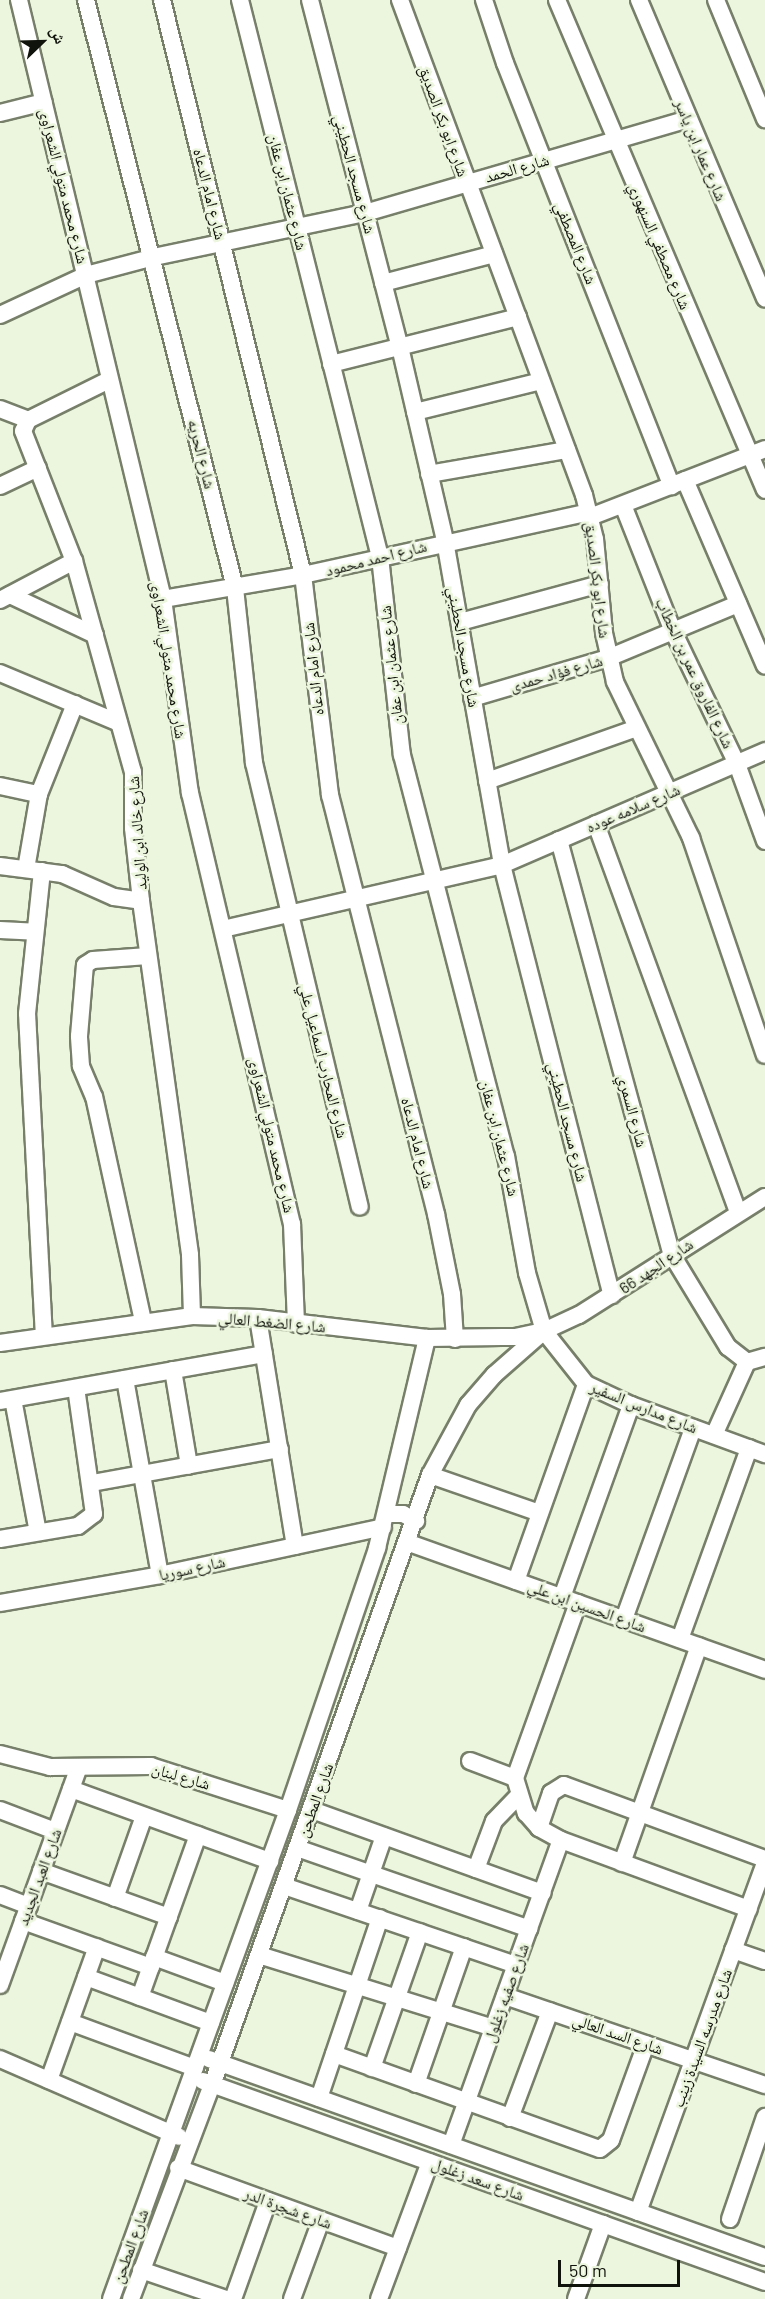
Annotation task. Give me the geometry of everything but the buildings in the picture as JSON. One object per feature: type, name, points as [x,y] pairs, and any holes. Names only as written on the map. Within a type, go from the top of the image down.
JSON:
[{"type":"street","name":"شارع محمد متولي الشعراوى","points":[[19,0],[163,599],[185,767],[290,1214],[296,1274],[296,1324]]},
{"type":"street","name":"شارع الحريه","points":[[86,0],[154,257],[235,588],[254,764],[288,915]]},
{"type":"street","name":"شارع امام الدعاه","points":[[162,0],[303,575],[322,746],[355,900],[447,1259],[455,1339]]},
{"type":"street","name":"شارع عثمان ابن عفان","points":[[240,0],[380,557],[402,755],[433,883],[506,1156],[527,1273],[544,1331]]},
{"type":"street","name":"شارع مسجد الحطيني","points":[[310,0],[400,347],[445,541],[502,865],[612,1295]]},
{"type":"street","name":"شارع ابو بكر الصديق","points":[[400,0],[590,514],[609,658],[637,728],[671,792],[709,885],[765,1055]]},
{"type":"street","name":"شارع المصطفي","points":[[484,0],[544,161],[679,483],[738,604],[765,666]]},
{"type":"street","name":"شارع مصطفي السنهوري","points":[[558,0],[615,140],[757,452],[765,490]]},
{"type":"street","name":"شارع عمار ابن ياسر","points":[[639,0],[765,299]]},
{"type":"street","points":[[716,0],[765,119]]},
{"type":"street","points":[[0,113],[44,102]]},
{"type":"street","name":"شارع الحمد","points":[[0,315],[86,275],[154,257],[365,213],[688,119]]},
{"type":"street","points":[[383,283],[494,254]]},
{"type":"street","points":[[331,364],[518,317]]},
{"type":"street","points":[[0,409],[28,420],[109,380]]},
{"type":"street","points":[[415,412],[541,381]]},
{"type":"street","name":"شارع خالد ابن الوليد","points":[[28,420],[23,431],[74,561],[134,772],[133,828],[148,956],[190,1255],[192,1316]]},
{"type":"street","points":[[429,474],[567,450]]},
{"type":"street","name":"شارع احمد محمود","points":[[163,599],[303,575],[445,541],[590,514],[623,505],[757,452]]},
{"type":"street","points":[[0,486],[38,468]]},
{"type":"street","name":"شارع الفاروق عمر بن الخطاب","points":[[623,505],[673,632],[736,764],[765,841]]},
{"type":"street","points":[[5,597],[74,561]]},
{"type":"street","points":[[460,622],[600,584]]},
{"type":"street","points":[[5,597],[95,635]]},
{"type":"street","name":"شارع فؤاد حمدى","points":[[472,698],[609,658],[738,604]]},
{"type":"street","points":[[1,677],[119,723]]},
{"type":"street","points":[[44,1336],[27,1014],[35,932],[34,870],[39,794],[75,704]]},
{"type":"street","points":[[487,781],[637,728]]},
{"type":"street","name":"شارع سلامه عوده","points":[[223,929],[433,883],[502,865],[765,751]]},
{"type":"street","points":[[0,786],[39,794]]},
{"type":"street","points":[[596,825],[738,1211]]},
{"type":"street","name":"شارع السمري","points":[[559,840],[672,1255],[728,1347],[747,1362]]},
{"type":"street","points":[[0,866],[34,870],[81,881],[114,897],[141,901]]},
{"type":"street","name":"شارع المحارب اسماعيل علي","points":[[288,915],[360,1207]]},
{"type":"street","points":[[0,930],[35,932]]},
{"type":"street","points":[[143,1321],[94,1097],[78,1051],[85,965],[93,960],[148,956]]},
{"type":"street","name":"شارع الجهد 66","points":[[544,1331],[612,1295],[762,1195]]},
{"type":"street","name":"شارع الضغط العالي","points":[[0,1343],[143,1321],[192,1316],[258,1317],[296,1324],[427,1338],[515,1337],[544,1331]]},
{"type":"street","points":[[258,1317],[295,1546]]},
{"type":"street","name":"شارع مدارس السفير","points":[[544,1331],[586,1384],[631,1405],[757,1451]]},
{"type":"street","name":"شارع المطحن","points":[[131,2299],[312,1810],[406,1550],[430,1475],[468,1405],[494,1375],[544,1331]]},
{"type":"street","name":"شارع المطحن","points":[[111,2299],[270,1862],[377,1548],[427,1338]]},
{"type":"street","points":[[38,1532],[7,1400],[264,1354]]},
{"type":"street","points":[[714,1435],[747,1362],[765,1357]]},
{"type":"street","points":[[173,1370],[189,1466]]},
{"type":"street","points":[[125,1379],[160,1575]]},
{"type":"street","points":[[516,1581],[586,1384]]},
{"type":"street","points":[[0,1539],[87,1522],[95,1504],[76,1388]]},
{"type":"street","points":[[631,1405],[515,1778],[518,1796],[539,1828],[561,1840],[749,1909]]},
{"type":"street","points":[[624,1619],[693,1428]]},
{"type":"street","points":[[92,1483],[280,1449]]},
{"type":"street","points":[[680,1640],[757,1451]]},
{"type":"street","points":[[430,1475],[540,1513]]},
{"type":"street","points":[[385,1520],[403,1514],[416,1521]]},
{"type":"street","name":"شارع سوريا","points":[[0,1603],[160,1575],[295,1546],[385,1520]]},
{"type":"street","name":"شارع الحسين ابن علي","points":[[377,1548],[406,1550],[516,1581],[765,1670]]},
{"type":"street","points":[[622,1863],[699,1646]]},
{"type":"street","name":"شارع لبنان","points":[[0,1754],[32,1764],[78,1769],[151,1766],[288,1810]]},
{"type":"street","points":[[470,1761],[515,1778]]},
{"type":"street","name":"شارع العبد الجديد","points":[[0,1986],[7,1946],[26,1913],[78,1769]]},
{"type":"street","points":[[539,1828],[551,1793],[564,1785],[765,1862]]},
{"type":"street","points":[[70,1789],[270,1862]]},
{"type":"street","points":[[476,1869],[494,1821],[518,1796]]},
{"type":"street","points":[[0,1810],[56,1831]]},
{"type":"street","points":[[312,1810],[542,1893]]},
{"type":"street","points":[[115,1898],[144,1816]]},
{"type":"street","points":[[140,1997],[198,1835]]},
{"type":"street","points":[[358,1911],[384,1836]]},
{"type":"street","name":"شارع صفيه زغلول","points":[[451,2145],[561,1840]]},
{"type":"street","points":[[297,1848],[529,1929]]},
{"type":"street","name":"شارع مدرسه السيدة زينب","points":[[638,2212],[765,1862]]},
{"type":"street","points":[[41,1871],[169,1917]]},
{"type":"street","points":[[284,1886],[516,1965]]},
{"type":"street","points":[[0,1895],[26,1913],[97,1947],[225,1983]]},
{"type":"street","points":[[319,2098],[380,1918]]},
{"type":"street","points":[[372,2068],[420,1932]]},
{"type":"street","points":[[49,2080],[97,1947]]},
{"type":"street","points":[[416,2084],[464,1947]]},
{"type":"street","points":[[734,1950],[765,1961]]},
{"type":"street","points":[[259,1955],[494,2028]]},
{"type":"street","points":[[86,1977],[211,2023]]},
{"type":"street","name":"شارع السد العالي","points":[[506,1996],[765,2085]]},
{"type":"street","points":[[510,2118],[550,2011]]},
{"type":"street","points":[[70,2022],[195,2067]]},
{"type":"street","points":[[334,2054],[593,2148],[607,2146],[646,2044]]},
{"type":"street","points":[[0,2059],[188,2141]]},
{"type":"street","name":"شارع سعد زغلول","points":[[195,2067],[220,2063],[765,2257]]},
{"type":"street","name":"شارع سعد زغلول","points":[[195,2067],[212,2085],[765,2282]]},
{"type":"street","points":[[730,2219],[759,2156],[765,2117]]},
{"type":"street","points":[[379,2299],[430,2162]]},
{"type":"street","name":"شارع شجرة الدر","points":[[178,2168],[398,2248]]},
{"type":"street","points":[[233,2299],[268,2201]]},
{"type":"street","points":[[292,2299],[321,2220]]},
{"type":"street","points":[[576,2299],[603,2224]]},
{"type":"street","points":[[141,2270],[226,2299]]}]
